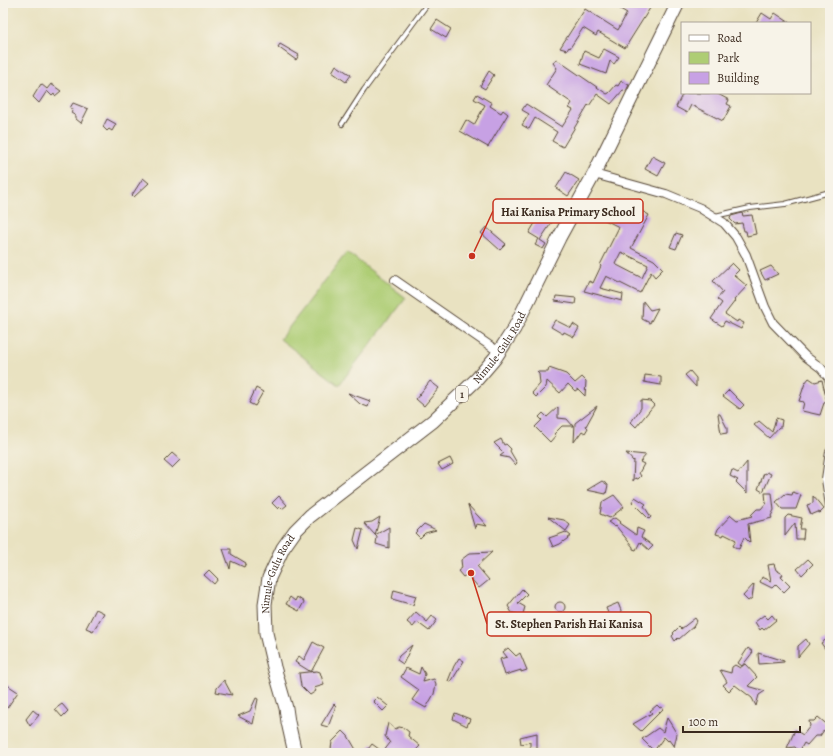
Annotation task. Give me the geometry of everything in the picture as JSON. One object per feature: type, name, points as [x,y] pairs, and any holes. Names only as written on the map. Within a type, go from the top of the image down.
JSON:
[{"type":"main road","name":"Nimule-Gulu Road","points":[[294,753],[286,708],[266,633],[265,604],[269,578],[283,548],[295,531],[310,516],[433,421],[477,380],[498,352],[514,329],[558,238],[594,174],[678,3]]},
{"type":"street","points":[[594,174],[666,194],[700,208],[724,223],[736,237],[746,255],[765,307],[773,323],[805,356],[821,368],[829,378],[830,382]]},
{"type":"street","points":[[396,280],[498,352]]},
{"type":"street","points":[[830,452],[826,479],[830,506]]},
{"type":"lane","points":[[342,124],[364,90],[428,3]]},
{"type":"lane","points":[[714,216],[750,208],[784,204],[830,192]]},
{"type":"green space","points":[[347,252],[406,298],[339,385],[280,339]]},
{"type":"building","points":[[610,3],[649,3],[652,5],[625,48],[598,32],[596,36],[583,28],[570,48],[569,47],[567,50],[560,48],[585,9],[618,30],[627,13]]},
{"type":"building","points":[[762,13],[771,19],[775,13],[788,22],[757,22]]},
{"type":"building","points":[[437,20],[451,29],[446,38],[431,29]]},
{"type":"building","points":[[280,44],[299,55],[296,60],[278,47]]},
{"type":"building","points":[[604,49],[619,57],[614,64],[610,61],[606,74],[580,64],[584,51],[599,58]]},
{"type":"building","points":[[556,59],[607,94],[616,85],[618,86],[621,81],[629,85],[626,91],[623,90],[611,104],[597,94],[589,106],[588,105],[563,147],[552,141],[557,132],[535,118],[529,129],[522,125],[529,114],[522,110],[526,104],[562,127],[573,110],[569,108],[572,103],[546,85],[557,68],[553,63]]},
{"type":"building","points":[[336,65],[351,75],[346,82],[332,72]]},
{"type":"building","points":[[489,71],[494,75],[485,89],[480,86]]},
{"type":"building","points":[[41,84],[47,89],[51,84],[61,91],[55,96],[54,94],[52,96],[47,91],[39,103],[33,97]]},
{"type":"building","points":[[477,94],[492,103],[490,106],[501,113],[503,110],[508,114],[488,147],[460,131],[466,120],[474,125],[485,105],[474,99]]},
{"type":"building","points":[[682,94],[718,94],[729,100],[727,104],[731,106],[723,121],[691,105],[687,113],[676,107]]},
{"type":"building","points":[[73,103],[88,109],[81,123],[76,119],[76,116],[71,113],[73,109],[70,108]]},
{"type":"building","points":[[107,119],[116,124],[112,131],[109,129],[107,131],[103,127]]},
{"type":"building","points":[[652,156],[665,163],[658,176],[645,169]]},
{"type":"building","points":[[566,172],[579,180],[568,196],[556,188]]},
{"type":"building","points":[[143,178],[149,183],[134,197],[132,195]]},
{"type":"building","points":[[610,205],[626,213],[631,205],[649,215],[631,248],[654,260],[663,269],[655,277],[651,272],[640,293],[606,276],[600,288],[623,294],[622,301],[584,291],[589,281],[593,283],[601,266],[600,265],[619,227],[603,219]],"holes":[[[621,252],[648,265],[642,278],[615,264]]]},
{"type":"building","points":[[742,213],[743,216],[752,215],[756,234],[747,236],[742,223],[735,224],[730,219],[731,216]]},
{"type":"building","points":[[540,215],[552,222],[540,240],[546,244],[543,249],[535,245],[539,239],[529,233]]},
{"type":"building","points":[[486,227],[506,244],[500,250],[481,233]]},
{"type":"building","points":[[676,233],[682,235],[676,249],[670,247]]},
{"type":"building","points":[[732,263],[739,270],[734,275],[747,286],[734,300],[735,301],[725,314],[737,322],[738,320],[744,323],[741,329],[725,321],[722,326],[711,319],[722,303],[717,299],[723,292],[713,281]]},
{"type":"building","points":[[771,266],[778,274],[765,280],[760,271]]},
{"type":"building","points":[[556,296],[576,298],[575,304],[555,301]]},
{"type":"building","points":[[643,301],[650,310],[658,308],[650,323],[642,319]]},
{"type":"building","points":[[555,320],[571,328],[573,324],[579,328],[574,337],[564,332],[563,334],[551,327]]},
{"type":"building","points":[[549,368],[566,374],[575,383],[582,377],[586,381],[585,396],[578,389],[575,391],[568,384],[560,393],[547,381],[546,387],[536,397],[532,393],[540,384],[539,374],[537,372],[548,372]]},
{"type":"building","points":[[690,371],[696,378],[696,387],[685,375]]},
{"type":"building","points":[[645,375],[661,377],[661,385],[644,382]]},
{"type":"building","points":[[809,378],[815,382],[822,380],[827,402],[824,403],[820,415],[802,411],[804,402],[799,401],[805,383]]},
{"type":"building","points":[[430,381],[439,388],[424,406],[416,399]]},
{"type":"building","points":[[256,388],[263,392],[255,406],[249,403]]},
{"type":"building","points":[[729,390],[744,405],[740,409],[723,396]]},
{"type":"building","points":[[348,393],[370,401],[368,407],[360,404]]},
{"type":"building","points":[[641,400],[650,401],[654,405],[636,427],[631,422],[641,408]]},
{"type":"building","points":[[597,406],[586,426],[588,428],[585,433],[582,431],[574,442],[575,423]]},
{"type":"building","points":[[558,407],[558,418],[567,419],[573,426],[562,426],[554,434],[556,435],[550,442],[535,427],[542,420],[539,417],[543,413],[547,417]]},
{"type":"building","points":[[718,414],[720,414],[727,428],[727,433],[721,434]]},
{"type":"building","points":[[776,418],[782,420],[781,427],[779,427],[769,438],[754,425],[759,421],[772,432]]},
{"type":"building","points":[[501,439],[504,445],[506,444],[511,449],[510,451],[517,463],[515,465],[509,458],[500,456],[504,453],[494,443]]},
{"type":"building","points":[[172,453],[180,460],[172,468],[164,461]]},
{"type":"building","points":[[626,453],[646,455],[640,462],[644,464],[639,473],[641,476],[638,479],[635,478],[633,481],[634,460],[633,461]]},
{"type":"building","points":[[450,458],[453,464],[442,470],[438,464]]},
{"type":"building","points":[[747,462],[747,493],[736,482],[738,480],[730,476],[732,470],[738,473]]},
{"type":"building","points":[[767,472],[771,474],[763,492],[758,489],[764,473],[766,474]]},
{"type":"building","points":[[602,481],[608,485],[606,494],[587,490]]},
{"type":"building","points":[[793,492],[801,495],[796,509],[782,509],[776,502],[785,494],[792,495]]},
{"type":"building","points":[[765,493],[772,493],[774,510],[771,516],[772,518],[748,524],[750,543],[744,537],[739,549],[733,546],[736,540],[724,534],[723,536],[716,534],[718,529],[731,515],[737,520],[752,516],[751,515],[757,509],[761,509],[766,503]]},
{"type":"building","points":[[614,495],[624,507],[610,518],[600,514],[602,502]]},
{"type":"building","points":[[279,496],[287,505],[282,509],[280,507],[278,509],[272,503]]},
{"type":"building","points":[[813,496],[824,509],[820,513],[818,512],[811,515],[807,505],[813,503]]},
{"type":"building","points":[[635,497],[646,504],[644,506],[651,517],[649,519],[632,502]]},
{"type":"building","points":[[468,505],[487,526],[476,524],[475,529]]},
{"type":"building","points":[[788,515],[802,518],[800,529],[804,529],[803,539],[796,539],[795,523],[785,536],[785,518]]},
{"type":"building","points":[[380,517],[375,535],[364,523],[372,522]]},
{"type":"building","points":[[548,517],[564,520],[570,525],[566,531]]},
{"type":"building","points":[[615,518],[620,522],[619,523],[636,535],[637,528],[644,531],[641,537],[653,546],[649,550],[640,542],[636,550],[633,549],[616,526],[615,527],[608,522]]},
{"type":"building","points":[[424,524],[436,530],[425,533],[420,538],[415,533]]},
{"type":"building","points":[[389,527],[389,548],[376,544],[377,537],[375,535]]},
{"type":"building","points":[[357,528],[363,530],[358,549],[354,540]]},
{"type":"building","points":[[566,532],[571,536],[553,547],[549,538]]},
{"type":"building","points":[[223,549],[231,549],[231,554],[246,563],[244,567],[231,561],[230,569]]},
{"type":"building","points":[[492,552],[477,566],[489,580],[479,588],[467,574],[463,577],[458,571],[462,568],[461,560],[470,553]]},
{"type":"building","points":[[808,559],[813,564],[802,575],[797,569]]},
{"type":"building","points":[[774,564],[776,570],[783,574],[781,577],[790,586],[784,592],[776,584],[772,588],[760,582],[762,577],[771,581],[768,565]]},
{"type":"building","points":[[209,570],[218,579],[214,584],[204,575]]},
{"type":"building","points":[[754,584],[752,598],[748,601],[743,596]]},
{"type":"building","points":[[522,589],[527,594],[518,603],[525,607],[520,624],[514,622],[517,614],[512,613],[508,606]]},
{"type":"building","points":[[394,590],[416,596],[413,605],[392,599]]},
{"type":"building","points":[[290,597],[295,601],[297,597],[304,602],[299,611],[286,604]]},
{"type":"building","points":[[558,602],[562,602],[564,603],[564,611],[558,612],[555,609],[555,605]]},
{"type":"building","points":[[618,603],[622,613],[610,618],[606,608]]},
{"type":"building","points":[[96,609],[104,613],[93,631],[86,628]]},
{"type":"building","points":[[416,612],[427,622],[432,616],[437,620],[429,631],[417,622],[413,627],[407,622]]},
{"type":"building","points":[[764,615],[768,619],[772,615],[776,620],[764,630],[762,628],[760,630],[755,622]]},
{"type":"building","points":[[695,618],[697,621],[694,626],[675,641],[672,636],[674,634],[673,633],[679,627],[681,629]]},
{"type":"building","points":[[830,637],[830,656],[821,643]]},
{"type":"building","points":[[806,639],[809,644],[798,657],[798,646]]},
{"type":"building","points":[[313,642],[324,648],[311,672],[295,662],[299,656],[304,660]]},
{"type":"building","points":[[412,645],[403,664],[397,660],[399,656]]},
{"type":"building","points":[[508,648],[516,656],[520,653],[527,670],[521,672],[521,670],[505,675],[500,659],[507,657],[503,652]]},
{"type":"building","points":[[748,648],[753,652],[742,666],[738,663]]},
{"type":"building","points":[[758,653],[784,661],[784,662],[759,664]]},
{"type":"building","points":[[459,658],[464,661],[451,682],[448,681],[454,666]]},
{"type":"building","points":[[745,664],[757,677],[748,686],[765,691],[759,695],[756,706],[752,698],[735,685],[729,691],[723,685],[727,682],[720,670],[731,673],[732,667],[735,665],[740,668]]},
{"type":"building","points":[[421,667],[425,674],[423,682],[434,679],[436,684],[434,694],[426,708],[412,700],[419,690],[401,677],[406,668],[419,674]]},
{"type":"building","points":[[320,672],[324,685],[314,688],[316,691],[310,695],[301,686],[299,673]]},
{"type":"building","points":[[224,680],[232,695],[216,692],[217,688]]},
{"type":"building","points":[[6,684],[18,692],[7,708],[3,705],[3,688]]},
{"type":"building","points":[[377,697],[388,706],[383,711],[373,701]]},
{"type":"building","points":[[256,698],[258,699],[253,724],[238,716],[250,711]]},
{"type":"building","points":[[62,704],[68,711],[62,717],[55,709]]},
{"type":"building","points":[[334,704],[336,706],[328,727],[321,725]]},
{"type":"building","points":[[657,705],[663,709],[641,731],[633,724],[652,713],[650,711]]},
{"type":"building","points":[[33,710],[39,715],[30,726],[26,719]]},
{"type":"building","points":[[455,713],[470,719],[467,726],[453,719]]},
{"type":"building","points":[[818,717],[830,727],[830,734],[824,730],[820,736],[815,736],[807,745],[804,743],[799,752],[795,747],[787,748],[795,730],[803,735],[810,726],[809,721],[814,721]]},
{"type":"building","points":[[667,718],[677,734],[674,747],[669,740],[668,741],[664,737],[654,751],[642,739],[658,728],[663,732]]},
{"type":"building","points":[[388,723],[395,729],[399,727],[404,728],[409,732],[408,736],[420,746],[416,750],[420,753],[365,753],[372,744],[383,752],[390,743],[385,736]]},
{"type":"building","points":[[343,731],[348,736],[358,753],[335,753],[331,749],[332,742]]},
{"type":"building","points":[[537,733],[537,749],[530,750],[530,742],[521,744],[520,737]]},
{"type":"place","name":"Hai Kanisa Primary School","points":[[472,256]]},
{"type":"place","name":"St. Stephen Parish Hai Kanisa","points":[[471,573]]}]
